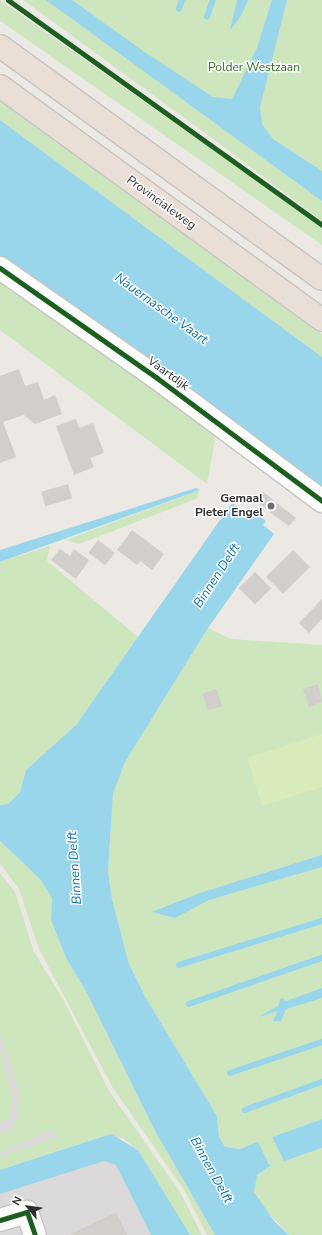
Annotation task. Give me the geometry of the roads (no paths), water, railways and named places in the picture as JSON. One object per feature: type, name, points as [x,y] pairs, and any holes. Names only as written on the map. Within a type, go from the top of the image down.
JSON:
[{"type":"highway","points":[[0,46],[322,279]]},
{"type":"highway","name":"Provincialeweg","points":[[0,86],[322,320]]},
{"type":"street","name":"Vaartdijk","points":[[0,268],[157,378],[322,501]]},
{"type":"street","points":[[0,1220],[27,1212],[35,1235]]},
{"type":"water","points":[[46,0],[72,0],[146,53],[213,97],[232,99],[257,48],[272,0],[287,0],[260,107],[262,124],[273,139],[322,171],[322,201]]},
{"type":"water","points":[[237,0],[248,0],[241,16],[230,30]]},
{"type":"water","name":"Nauernasche Vaart","points":[[0,120],[322,357],[322,489],[262,442],[0,256]]},
{"type":"water","points":[[196,488],[200,490],[0,562],[0,550]]},
{"type":"water","name":"Binnen Delft","points":[[232,503],[246,513],[249,508],[266,521],[263,525],[274,534],[208,628],[125,762],[113,794],[108,872],[112,899],[129,964],[146,998],[217,1116],[219,1137],[225,1147],[240,1149],[258,1142],[270,1166],[257,1175],[254,1192],[275,1222],[289,1235],[215,1235],[154,1129],[87,993],[66,958],[51,920],[52,898],[41,880],[0,841],[0,805],[8,804],[20,792],[26,770],[76,725]]},
{"type":"water","points":[[322,855],[322,867],[209,900],[175,918],[152,912],[200,893]]},
{"type":"water","points":[[322,988],[322,998],[286,1009],[281,1021],[273,1021],[278,1011],[258,1017],[278,1006],[281,998],[286,1001]]},
{"type":"water","points":[[322,1119],[322,1148],[284,1161],[272,1137]]},
{"type":"water","points":[[111,1134],[138,1150],[190,1235],[151,1235],[116,1165],[104,1161],[0,1194],[0,1170]]},
{"type":"waterway","points":[[179,9],[182,0]]},
{"type":"waterway","points":[[207,17],[213,0]]},
{"type":"waterway","points":[[179,965],[322,921]]},
{"type":"waterway","points":[[189,1004],[322,958]]},
{"type":"waterway","points":[[230,1073],[322,1042]]},
{"type":"waterway","points":[[245,1110],[322,1082]]},
{"type":"place","name":"Gemaal Pieter Engel","points":[[271,506]]},
{"type":"park label","name":"Polder Westzaan","points":[[254,68]]}]
